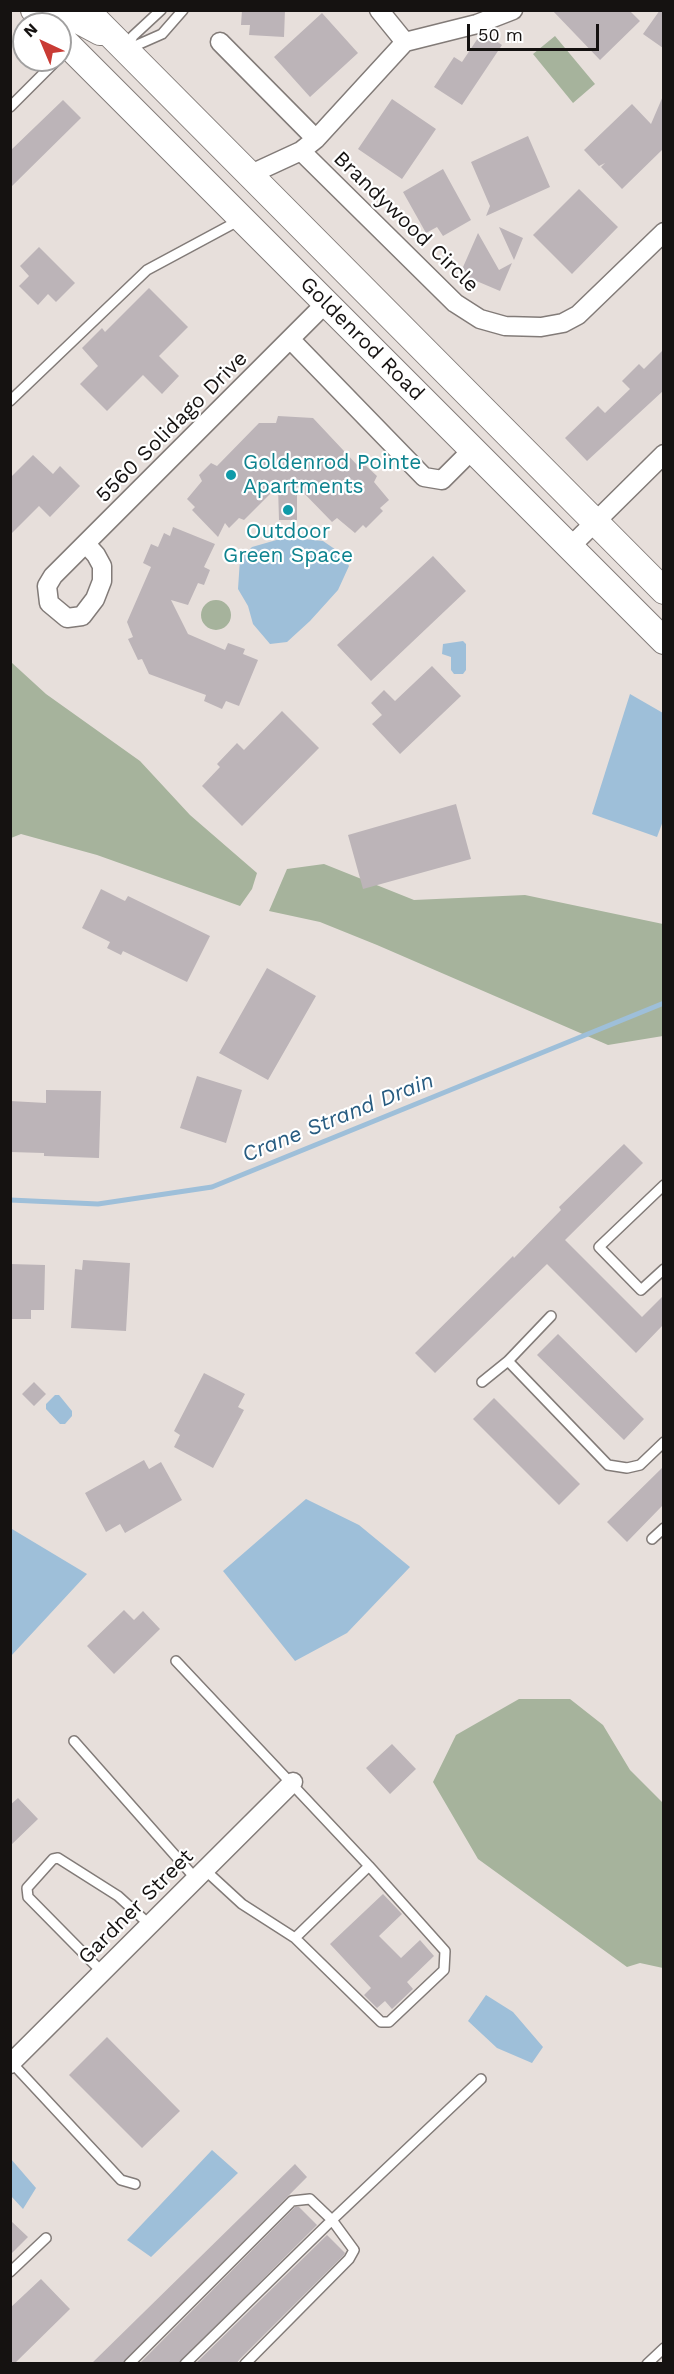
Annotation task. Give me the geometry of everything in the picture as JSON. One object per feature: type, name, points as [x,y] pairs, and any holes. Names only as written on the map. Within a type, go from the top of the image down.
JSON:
[{"type":"main road","points":[[59,10],[121,45]]},
{"type":"main road","name":"Goldenrod Road","points":[[86,10],[663,591]]},
{"type":"main road","points":[[72,53],[111,67],[216,172],[230,176],[249,175]]},
{"type":"main road","name":"Goldenrod Road","points":[[72,59],[242,219],[663,641]]},
{"type":"main road","points":[[614,591],[663,634]]},
{"type":"street","points":[[379,10],[405,42],[477,24],[513,10]]},
{"type":"street","points":[[220,42],[316,139]]},
{"type":"street","name":"Brandywood Circle","points":[[249,175],[301,152],[316,139],[405,42]]},
{"type":"street","name":"Brandywood Circle","points":[[301,152],[455,303],[480,319],[505,326],[541,327],[563,323],[578,315],[663,232]]},
{"type":"street","name":"5560 Solidago Drive","points":[[87,545],[326,303]]},
{"type":"street","points":[[290,339],[424,477],[442,480],[472,450]]},
{"type":"street","points":[[570,548],[663,454]]},
{"type":"street","name":"Gardner Street","points":[[11,2064],[293,1783]]},
{"type":"lane","points":[[121,45],[161,10]]},
{"type":"lane","points":[[121,45],[162,34],[183,10]]},
{"type":"lane","points":[[10,107],[42,72]]},
{"type":"lane","points":[[10,401],[147,270],[242,219]]},
{"type":"lane","points":[[663,1185],[599,1247],[641,1290],[663,1269]]},
{"type":"lane","points":[[482,1382],[508,1361],[551,1316]]},
{"type":"lane","points":[[508,1361],[608,1465],[627,1468],[639,1465],[663,1442]]},
{"type":"lane","points":[[652,1539],[663,1528]]},
{"type":"lane","points":[[74,1741],[201,1874],[295,1938],[381,2022],[389,2022],[444,1970],[445,1951],[293,1783],[177,1661]]},
{"type":"lane","points":[[102,1972],[28,1897],[27,1888],[53,1859],[58,1858],[118,1896],[150,1925]]},
{"type":"lane","points":[[295,1938],[369,1866]]},
{"type":"lane","points":[[11,2064],[121,2180],[135,2184]]},
{"type":"lane","points":[[185,2364],[481,2079]]},
{"type":"lane","points":[[129,2364],[292,2201],[310,2199],[332,2220],[354,2250],[349,2259],[245,2364]]},
{"type":"lane","points":[[10,2272],[46,2238]]},
{"type":"lane","points":[[647,2364],[663,2348]]},
{"type":"green space","points":[[555,36],[595,84],[573,103],[533,54]]},
{"type":"green space","points":[[216,600],[226,605],[231,615],[226,625],[216,630],[206,625],[201,615],[206,605]]},
{"type":"green space","points":[[11,662],[46,694],[140,761],[190,815],[257,873],[252,889],[240,906],[97,855],[21,834],[11,838]]},
{"type":"green space","points":[[324,864],[414,900],[525,895],[663,924],[663,1036],[608,1045],[320,922],[269,911],[287,869]]},
{"type":"green space","points":[[519,1699],[570,1699],[603,1725],[630,1770],[663,1803],[663,1968],[640,1963],[627,1967],[478,1859],[433,1782],[456,1735]]},
{"type":"water","points":[[287,537],[323,541],[342,554],[349,566],[338,590],[310,621],[287,642],[270,644],[253,624],[248,606],[238,589],[240,559],[252,547]]},
{"type":"water","points":[[463,641],[466,644],[466,670],[463,674],[454,674],[451,670],[451,657],[442,654],[443,644]]},
{"type":"water","points":[[630,694],[663,713],[663,821],[657,837],[592,814]]},
{"type":"water","points":[[55,1395],[59,1395],[72,1411],[72,1416],[65,1424],[60,1424],[46,1409],[46,1404]]},
{"type":"water","points":[[306,1499],[359,1525],[410,1567],[347,1633],[295,1661],[223,1571]]},
{"type":"water","points":[[12,1529],[87,1574],[11,1656],[10,1531]]},
{"type":"water","points":[[486,1995],[513,2012],[543,2047],[532,2063],[497,2048],[468,2021]]},
{"type":"water","points":[[212,2150],[238,2173],[151,2257],[127,2240]]},
{"type":"water","points":[[11,2159],[36,2188],[23,2209],[11,2196]]},
{"type":"building","points":[[242,10],[285,10],[284,37],[249,35],[250,25],[241,25]]},
{"type":"building","points":[[552,10],[629,10],[640,21],[600,60]]},
{"type":"building","points":[[660,10],[663,10],[663,48],[643,34]]},
{"type":"building","points":[[322,13],[358,53],[310,97],[274,57]]},
{"type":"building","points":[[484,33],[502,45],[462,105],[434,87],[454,57],[462,62],[480,35]]},
{"type":"building","points":[[663,96],[663,149],[622,189],[601,167],[605,163],[599,166],[584,150],[632,104],[651,124]]},
{"type":"building","points":[[392,99],[436,129],[402,179],[358,149]]},
{"type":"building","points":[[63,100],[81,118],[10,188],[10,151]]},
{"type":"building","points":[[528,136],[550,187],[486,216],[490,206],[471,162]]},
{"type":"building","points":[[443,169],[471,220],[443,236],[437,227],[426,233],[403,192]]},
{"type":"building","points":[[579,189],[618,227],[572,274],[533,235]]},
{"type":"building","points":[[499,227],[523,238],[514,260]]},
{"type":"building","points":[[478,233],[499,270],[512,263],[500,291],[460,274]]},
{"type":"building","points":[[39,247],[75,283],[56,302],[48,294],[38,305],[19,286],[29,276],[20,266]]},
{"type":"building","points":[[149,288],[188,327],[159,356],[179,376],[162,394],[143,375],[107,411],[80,384],[98,366],[82,348],[102,328],[105,332]]},
{"type":"building","points":[[663,350],[663,391],[587,461],[565,438],[598,406],[605,413],[630,389],[622,381],[639,364],[644,369]]},
{"type":"building","name":"Goldenrod Pointe Apartments","points":[[278,416],[313,418],[359,467],[364,464],[377,476],[374,482],[389,500],[380,508],[383,511],[366,528],[363,525],[355,533],[337,518],[332,522],[297,486],[297,520],[279,520],[278,486],[244,520],[239,518],[229,528],[225,523],[218,537],[192,510],[195,507],[187,499],[202,481],[199,475],[211,463],[217,466],[259,423],[276,423]]},
{"type":"building","points":[[33,455],[53,474],[60,466],[80,486],[50,517],[39,506],[10,535],[10,478]]},
{"type":"building","name":"Goldenrod Pointe Apartments","points":[[173,527],[215,544],[204,567],[210,570],[204,585],[198,583],[188,605],[171,600],[188,634],[225,650],[228,643],[245,649],[243,654],[258,660],[239,706],[226,701],[222,709],[204,701],[206,695],[149,674],[142,659],[138,660],[128,639],[133,637],[127,622],[151,567],[143,563],[151,544],[158,547],[164,533],[170,536]]},
{"type":"building","points":[[433,556],[466,591],[371,681],[337,645]]},
{"type":"building","points":[[432,666],[461,696],[400,754],[372,724],[382,715],[371,703],[384,690],[395,701]]},
{"type":"building","points":[[282,711],[319,748],[242,826],[202,786],[220,767],[217,764],[237,743],[244,750]]},
{"type":"building","points":[[456,804],[471,859],[363,889],[348,835]]},
{"type":"building","points":[[101,889],[125,901],[128,896],[210,936],[187,982],[123,951],[121,955],[107,948],[110,942],[82,928]]},
{"type":"building","points":[[267,968],[316,996],[268,1080],[219,1053]]},
{"type":"building","points":[[197,1076],[242,1090],[226,1143],[180,1128]]},
{"type":"building","points":[[46,1090],[101,1091],[99,1158],[10,1152],[10,1101],[46,1103]]},
{"type":"building","points":[[624,1144],[643,1163],[565,1240],[642,1317],[663,1296],[663,1325],[636,1353],[547,1264],[435,1373],[415,1353],[513,1256],[514,1258],[561,1210],[559,1207]]},
{"type":"building","points":[[83,1260],[130,1263],[126,1331],[71,1328],[75,1269],[82,1270]]},
{"type":"building","points":[[10,1264],[45,1265],[44,1310],[31,1310],[31,1319],[10,1319]]},
{"type":"building","points":[[558,1334],[644,1419],[624,1440],[537,1355]]},
{"type":"building","points":[[204,1373],[245,1394],[238,1407],[244,1410],[213,1468],[174,1447],[180,1435],[174,1431]]},
{"type":"building","points":[[34,1382],[46,1394],[34,1406],[22,1394]]},
{"type":"building","points":[[494,1398],[580,1484],[559,1505],[473,1419]]},
{"type":"building","points":[[144,1460],[149,1469],[161,1462],[182,1500],[125,1533],[120,1524],[106,1532],[85,1493]]},
{"type":"building","points":[[663,1467],[663,1505],[627,1542],[607,1522]]},
{"type":"building","points":[[124,1610],[134,1620],[143,1611],[160,1629],[114,1674],[87,1646]]},
{"type":"building","points":[[392,1744],[416,1769],[390,1794],[366,1768]]},
{"type":"building","points":[[18,1798],[38,1819],[10,1846],[10,1805]]},
{"type":"building","points":[[383,1894],[402,1914],[379,1936],[401,1958],[420,1940],[434,1956],[407,1982],[413,1989],[392,2009],[385,2001],[377,2008],[364,1995],[371,1988],[330,1944]]},
{"type":"building","points":[[107,2037],[180,2111],[142,2148],[69,2075]]},
{"type":"building","points":[[295,2164],[307,2177],[122,2364],[91,2364]]},
{"type":"building","points":[[295,2207],[299,2207],[317,2225],[178,2364],[139,2364]]},
{"type":"building","points":[[10,2220],[28,2237],[10,2255]]},
{"type":"building","points":[[327,2235],[345,2253],[344,2255],[236,2364],[195,2364]]},
{"type":"building","points":[[41,2279],[70,2309],[14,2364],[10,2364],[10,2308]]},
{"type":"waterway","name":"Crane Strand Drain","points":[[10,1200],[98,1204],[212,1187],[664,1003]]},
{"type":"place","name":"Goldenrod Pointe Apartments","points":[[231,475]]},
{"type":"place","name":"Outdoor Green Space","points":[[288,510]]}]
